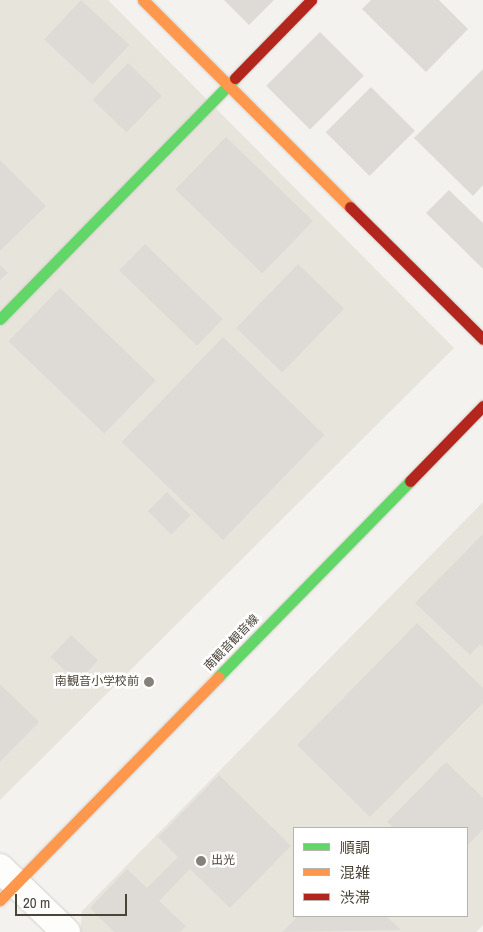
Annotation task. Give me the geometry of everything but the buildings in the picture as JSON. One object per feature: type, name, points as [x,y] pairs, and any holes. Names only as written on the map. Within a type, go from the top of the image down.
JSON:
[{"type":"street","points":[[143,0],[483,338]]},
{"type":"street","points":[[0,319],[311,0]]},
{"type":"street","name":"南観音観音線","points":[[5,884],[483,406]]},
{"type":"street","points":[[5,884],[66,932]]},
{"type":"shaded area","points":[[0,0],[108,0],[454,348],[0,800]]},
{"type":"shaded area","points":[[483,502],[483,925],[476,932],[80,932],[82,911]]},
{"type":"traffic: fast","points":[[0,319],[235,78]]},
{"type":"traffic: fast","points":[[218,677],[410,481]]},
{"type":"traffic: slow","points":[[143,0],[350,207]]},
{"type":"traffic: slow","points":[[0,900],[218,677]]},
{"type":"traffic: jam","points":[[235,78],[311,0]]},
{"type":"traffic: jam","points":[[350,207],[483,339]]},
{"type":"traffic: jam","points":[[410,481],[483,406]]},
{"type":"place","name":"南観音小学校前","points":[[149,682]]},
{"type":"place","name":"出光","points":[[201,861]]}]
